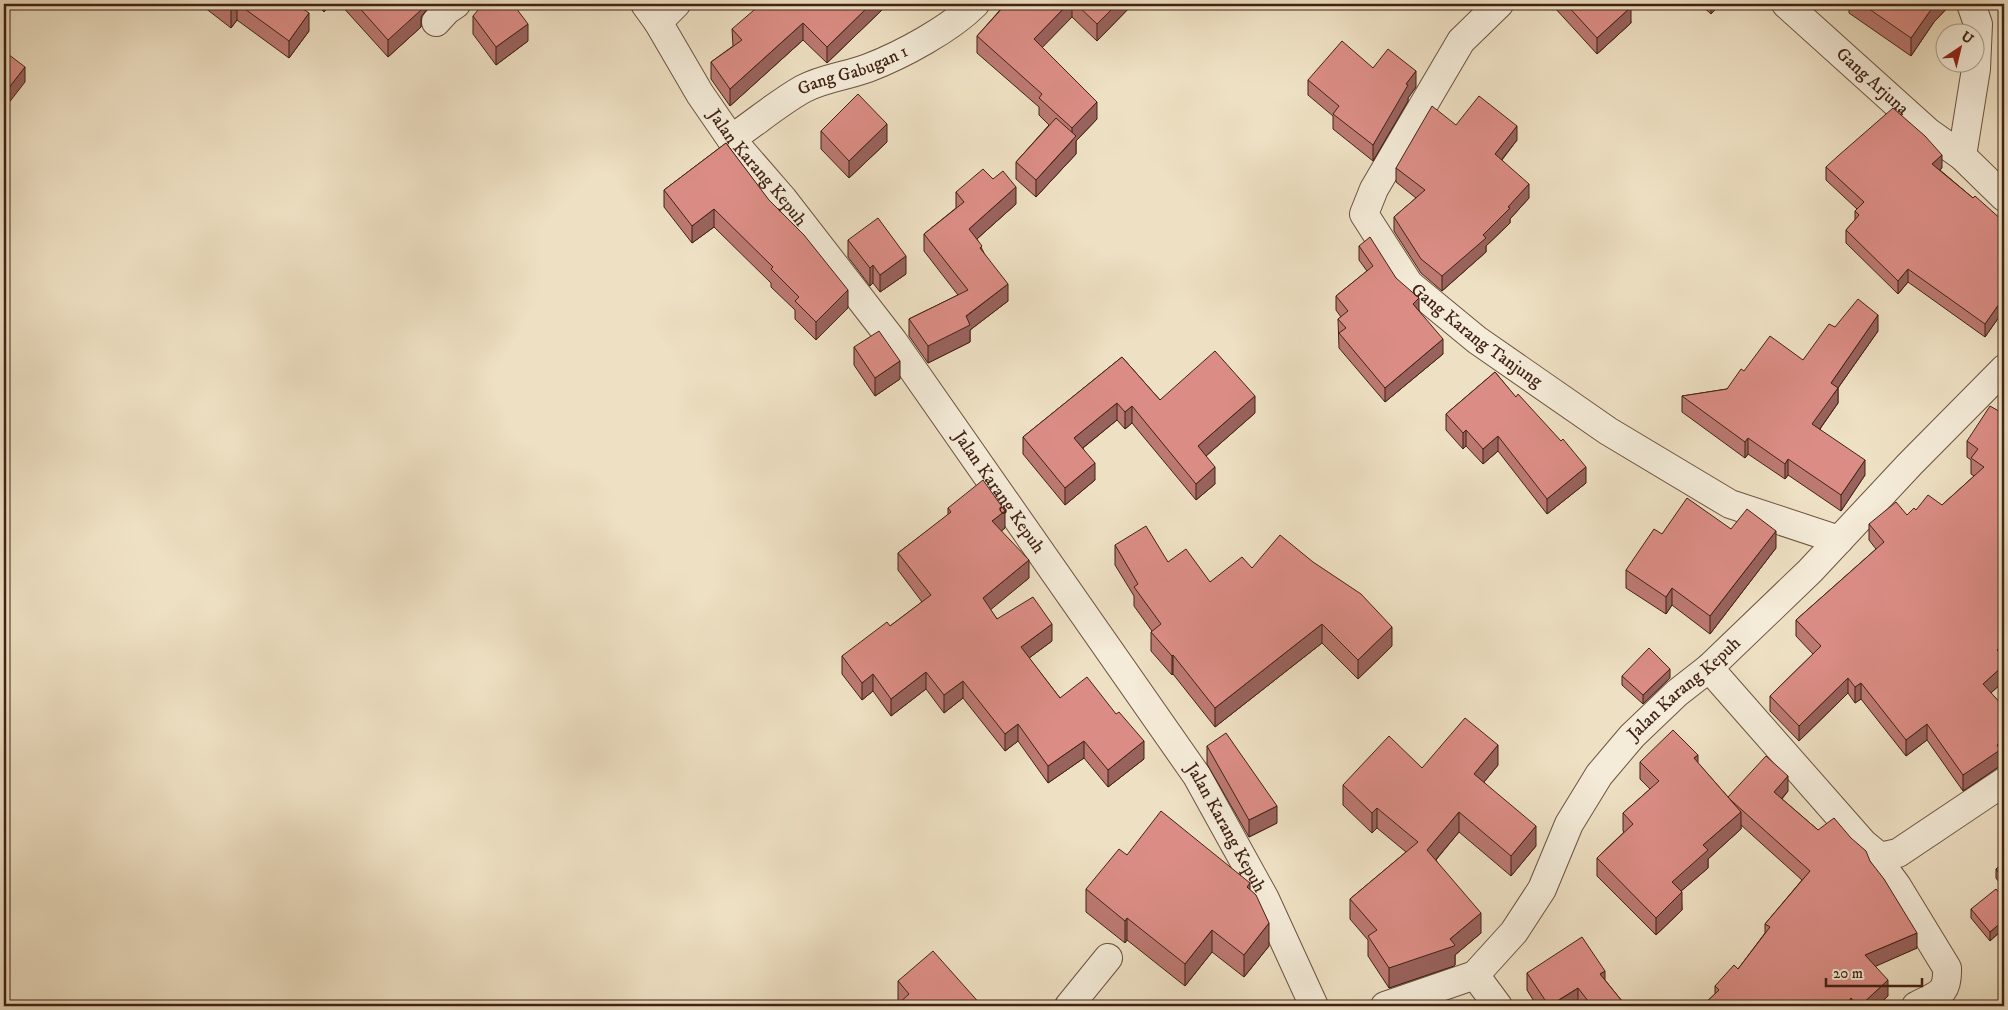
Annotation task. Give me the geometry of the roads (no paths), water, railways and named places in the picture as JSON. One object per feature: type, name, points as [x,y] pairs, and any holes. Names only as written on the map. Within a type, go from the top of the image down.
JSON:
[{"type":"street","points":[[436,22],[447,10],[456,4]]},
{"type":"street","name":"Gang Gabugan 1","points":[[731,139],[803,89],[835,76],[867,68],[903,52],[963,16],[975,4]]},
{"type":"street","name":"Gang Karang Tanjung","points":[[1499,4],[1460,41],[1374,189],[1364,214],[1409,284],[1477,340],[1600,426],[1730,504],[1839,540]]},
{"type":"street","name":"Gang Arjuna","points":[[1786,4],[1928,132],[1962,156]]},
{"type":"street","points":[[1971,4],[1978,24],[1976,68],[1962,156],[2004,197]]},
{"type":"street","name":"Jalan Karang Kepuh","points":[[660,10],[700,94],[731,139],[783,199],[893,341],[1197,776],[1265,899],[1314,1006]]},
{"type":"street","name":"Jalan Karang Kepuh","points":[[1385,1006],[1475,974],[1514,932],[1542,889],[1569,824],[1599,775],[1632,736],[1677,693],[1709,668],[1810,571],[1910,464],[2004,369]]},
{"type":"street","points":[[1709,668],[1863,843],[1880,857],[1883,867],[1897,886],[1947,968],[1948,984],[1940,993],[1916,1006]]},
{"type":"street","points":[[1880,857],[1898,853],[2004,782]]},
{"type":"street","points":[[1069,1006],[1108,958]]},
{"type":"street","points":[[1475,974],[1498,1006]]}]
